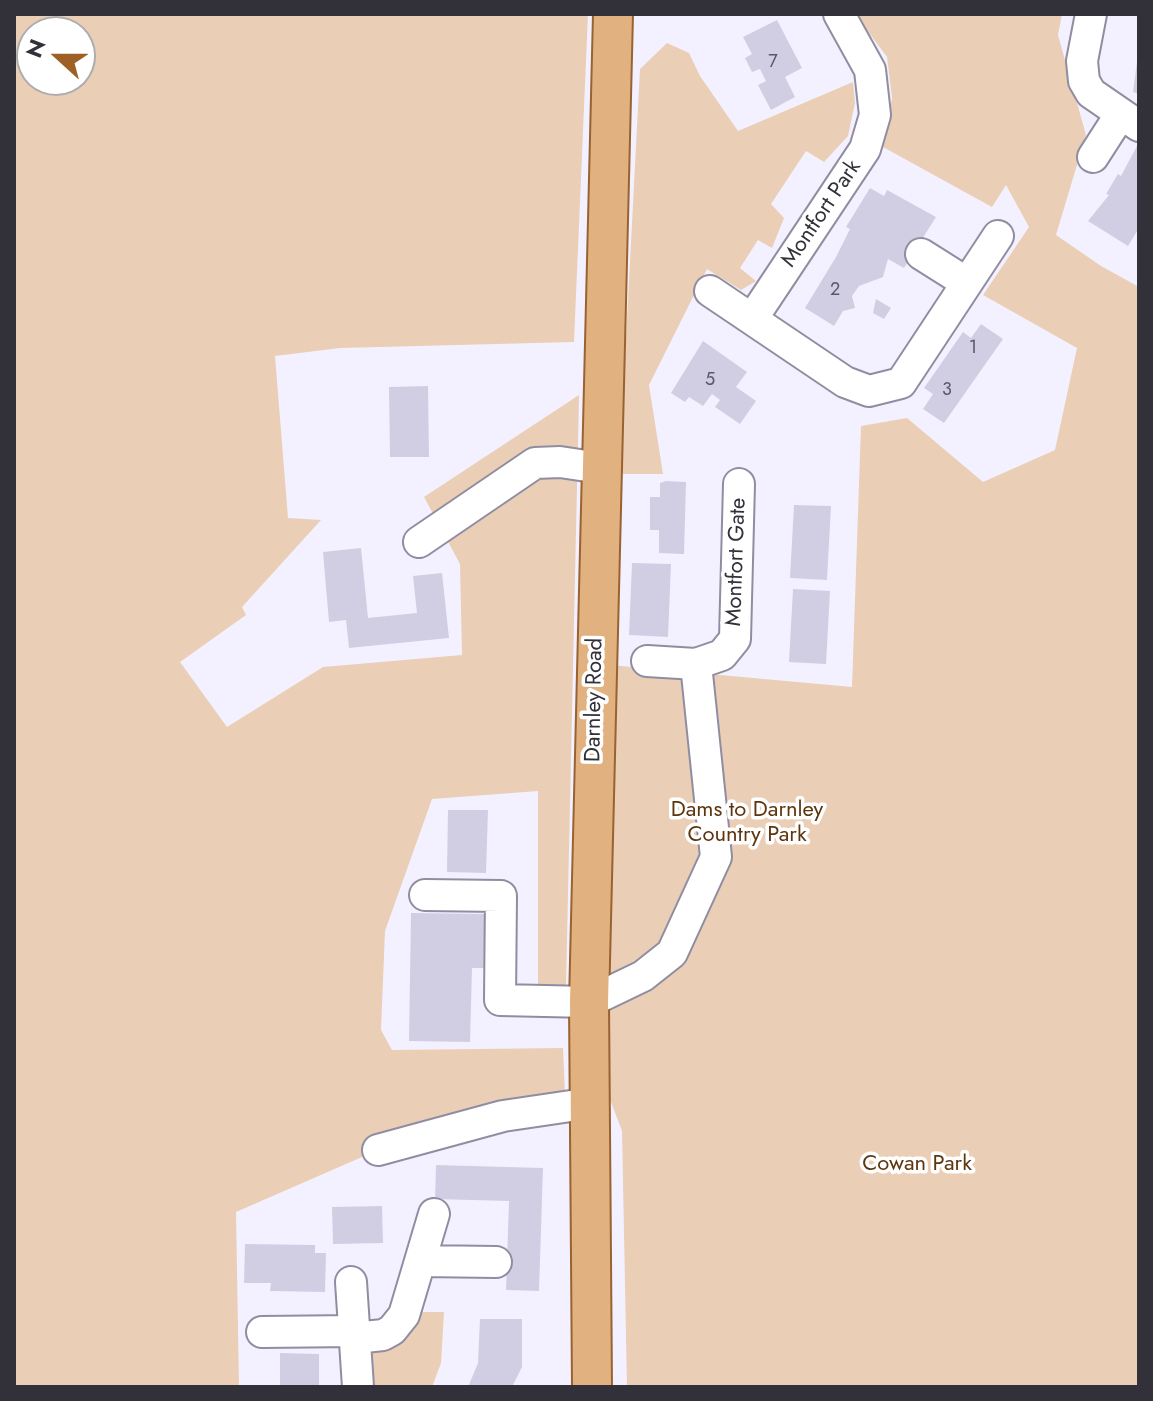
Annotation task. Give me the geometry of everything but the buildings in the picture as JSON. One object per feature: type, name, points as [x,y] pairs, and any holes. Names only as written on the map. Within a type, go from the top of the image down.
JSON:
[{"type":"main road","name":"Darnley Road","points":[[592,1387],[589,1002],[613,14]]},
{"type":"street","name":"Montfort Park","points":[[752,319],[865,149],[872,127],[875,115],[870,70],[839,14]]},
{"type":"street","points":[[1091,14],[1082,61],[1084,81],[1091,93],[1130,120],[1093,157]]},
{"type":"street","points":[[710,291],[845,382],[869,391],[901,383],[998,236]]},
{"type":"street","points":[[921,254],[967,283]]},
{"type":"street","points":[[419,542],[535,463],[560,462],[600,468]]},
{"type":"street","name":"Montfort Gate","points":[[696,664],[722,655],[735,639],[739,484]]},
{"type":"street","points":[[425,895],[501,896],[500,1000],[589,1002],[643,976],[672,953],[716,857],[696,664],[647,661]]},
{"type":"street","points":[[378,1150],[503,1116],[591,1103]]},
{"type":"street","points":[[262,1332],[383,1335],[399,1324],[434,1214]]},
{"type":"street","points":[[421,1261],[496,1262]]},
{"type":"street","points":[[351,1282],[358,1387]]},
{"type":"green space","points":[[14,14],[588,14],[574,342],[340,348],[275,356],[288,518],[321,520],[242,607],[246,615],[180,662],[227,727],[323,667],[462,655],[460,564],[424,497],[579,395],[566,985],[538,985],[538,791],[432,799],[385,931],[381,1030],[392,1050],[563,1048],[565,1095],[378,1150],[236,1212],[239,1387],[14,1387]]},
{"type":"green space","points":[[855,14],[1062,14],[1058,35],[1086,135],[1056,235],[1139,287],[1139,1387],[627,1387],[622,1131],[589,1044],[610,665],[852,687],[861,426],[907,418],[983,482],[1055,450],[1077,348],[983,295],[1029,227],[1006,185],[992,207],[883,147],[892,98],[887,57]]},
{"type":"green space","points":[[667,43],[689,53],[700,76],[738,131],[853,82],[855,103],[848,136],[824,162],[806,151],[771,204],[784,218],[772,248],[758,240],[740,268],[756,281],[741,290],[707,269],[649,385],[663,474],[619,474],[640,69]]},
{"type":"green space","points":[[420,1312],[444,1312],[441,1363],[432,1387],[372,1387],[369,1351],[403,1338],[414,1326]]},
{"type":"park label","name":"Dams to Darnley Country Park","points":[[747,824]]},
{"type":"park label","name":"Cowan Park","points":[[917,1165]]}]
